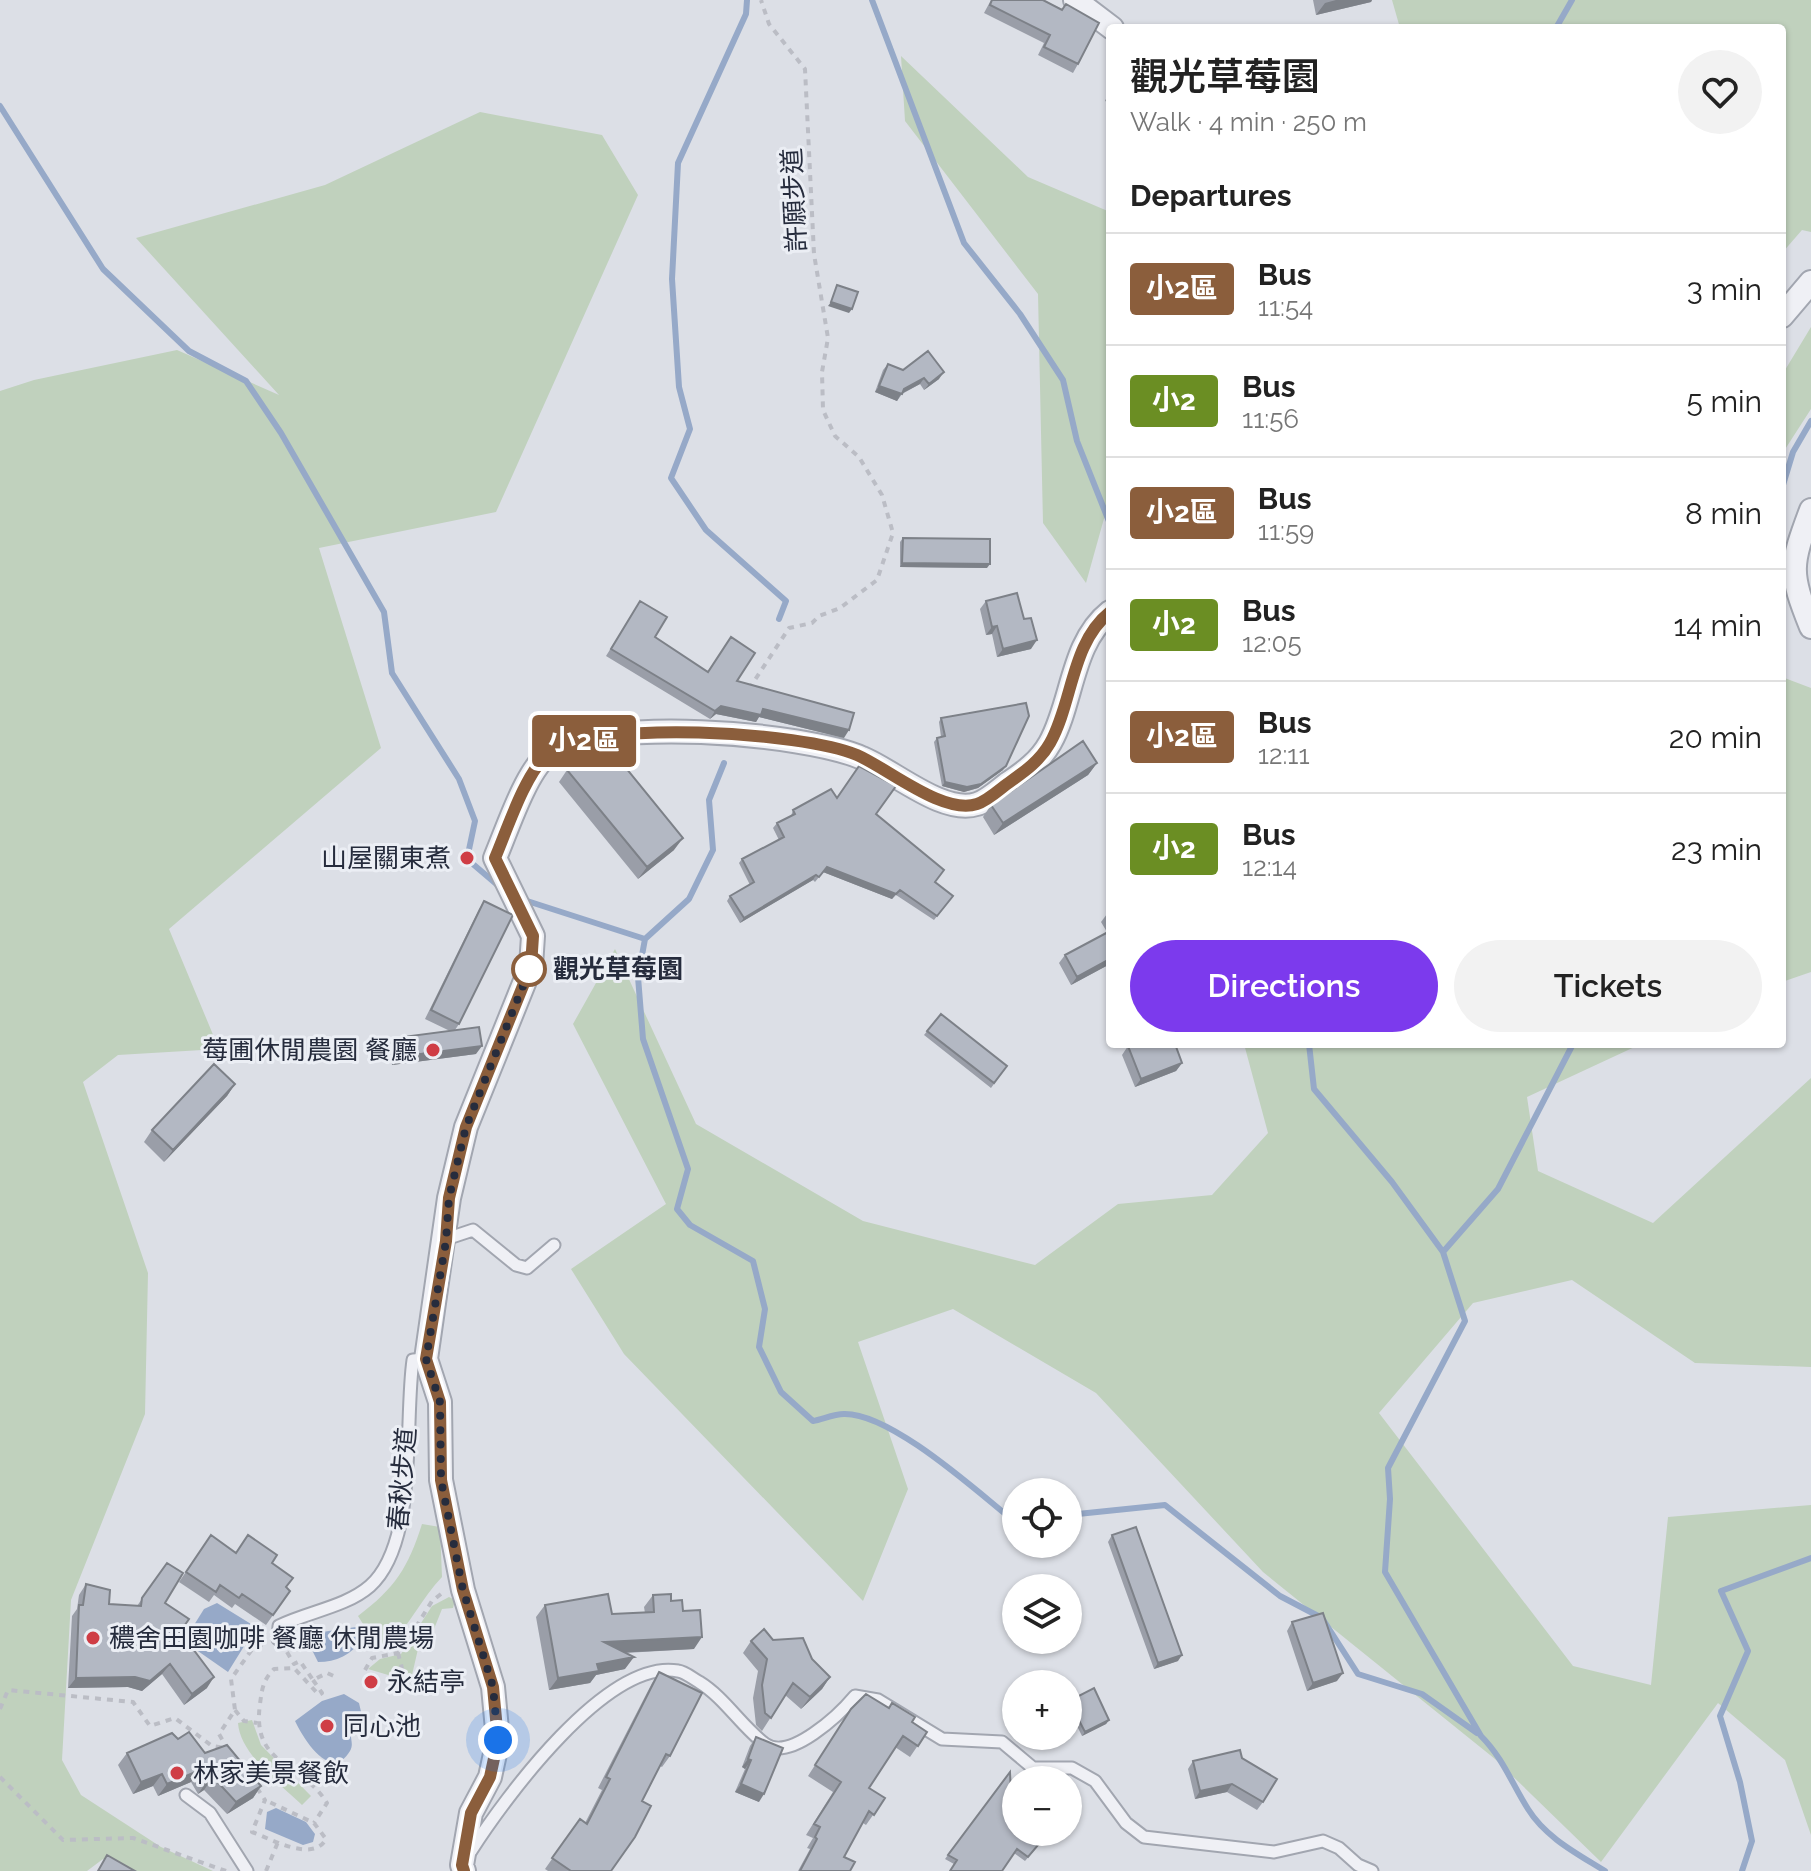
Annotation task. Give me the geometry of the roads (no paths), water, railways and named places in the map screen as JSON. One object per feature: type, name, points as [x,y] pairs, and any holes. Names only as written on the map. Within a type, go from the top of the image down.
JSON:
[{"type":"street","points":[[1075,0],[1107,24]]},
{"type":"street","points":[[1786,311],[1811,282]]},
{"type":"street","points":[[1811,510],[1788,553],[1794,584],[1811,627]]},
{"type":"street","points":[[463,1868],[471,1813],[490,1777],[498,1740],[493,1687],[463,1590],[441,1480],[440,1402],[426,1359],[446,1239],[449,1198],[466,1127],[531,966],[533,936],[495,858],[529,782],[546,756],[570,743],[612,736],[689,733],[797,739],[843,749],[947,805],[977,804],[1033,766],[1051,742],[1075,671],[1098,622],[1106,615]]},
{"type":"lane","points":[[446,1239],[473,1230],[516,1265],[527,1268],[554,1245]]},
{"type":"lane","name":"春秋步道","points":[[280,1641],[279,1626],[355,1597],[370,1586],[386,1566],[397,1541],[403,1514],[408,1393],[413,1360],[426,1359]]},
{"type":"lane","points":[[463,1868],[499,1808],[569,1726],[611,1693],[648,1670],[669,1670],[680,1671],[710,1689],[767,1745],[783,1749],[800,1741],[837,1718],[855,1696],[878,1700],[942,1739],[1002,1742],[1033,1768],[1072,1768],[1095,1781],[1126,1823],[1144,1837],[1274,1852],[1323,1841],[1372,1871]]},
{"type":"lane","points":[[186,1795],[210,1813],[247,1871]]},
{"type":"water","points":[[217,1603],[251,1624],[251,1635],[228,1672],[195,1649],[199,1634],[194,1625],[204,1609]]},
{"type":"water","points":[[356,1627],[362,1639],[353,1649],[337,1659],[318,1662],[310,1646],[312,1639],[322,1632]]},
{"type":"water","name":"同心池","points":[[344,1694],[359,1703],[362,1716],[351,1732],[350,1751],[342,1760],[334,1762],[326,1760],[310,1746],[295,1721],[322,1701]]},
{"type":"water","points":[[276,1808],[306,1822],[315,1834],[313,1842],[303,1845],[265,1829],[267,1812]]},
{"type":"waterway","points":[[747,0],[746,14],[678,163],[672,279],[679,387],[690,429],[671,478],[706,530],[786,601],[779,619]]},
{"type":"waterway","points":[[872,0],[964,243],[1020,314],[1063,380],[1077,441],[1106,514]]},
{"type":"waterway","points":[[1558,24],[1572,0]]},
{"type":"waterway","points":[[0,106],[103,269],[189,351],[246,381],[281,433],[384,612],[392,673],[459,779],[475,821],[467,859],[501,888]]},
{"type":"waterway","points":[[1786,475],[1793,452],[1811,421]]},
{"type":"waterway","points":[[724,763],[709,800],[713,850],[689,899],[645,939],[638,977],[643,1039],[688,1169],[677,1209],[690,1225],[753,1261],[765,1309],[759,1347],[781,1392],[813,1421],[844,1414],[863,1417],[884,1426],[930,1454],[1002,1511]]},
{"type":"waterway","points":[[521,899],[645,939]]},
{"type":"waterway","points":[[1309,1048],[1314,1089],[1392,1182],[1443,1252],[1465,1321],[1388,1468],[1390,1499],[1385,1572],[1481,1736],[1501,1762],[1535,1819],[1563,1844],[1605,1871]]},
{"type":"waterway","points":[[1443,1252],[1498,1189],[1571,1048]]},
{"type":"waterway","points":[[1082,1514],[1165,1505],[1280,1596],[1322,1618],[1358,1674],[1422,1694],[1477,1733]]},
{"type":"waterway","points":[[1742,1871],[1752,1841],[1740,1782],[1720,1716],[1748,1651],[1721,1591],[1811,1558]]},
{"type":"place","name":"山屋關東煮","points":[[467,858]]},
{"type":"place","name":"觀光草莓園","points":[[529,969]]},
{"type":"place","name":"莓圃休閒農園 餐廳","points":[[433,1050]]},
{"type":"place","name":"穠舍田園咖啡 餐廳 休閒農場","points":[[93,1638]]},
{"type":"place","name":"永結亭","points":[[371,1682]]},
{"type":"place","name":"同心池","points":[[327,1726]]},
{"type":"place","name":"林家美景餐飲","points":[[177,1773]]}]
